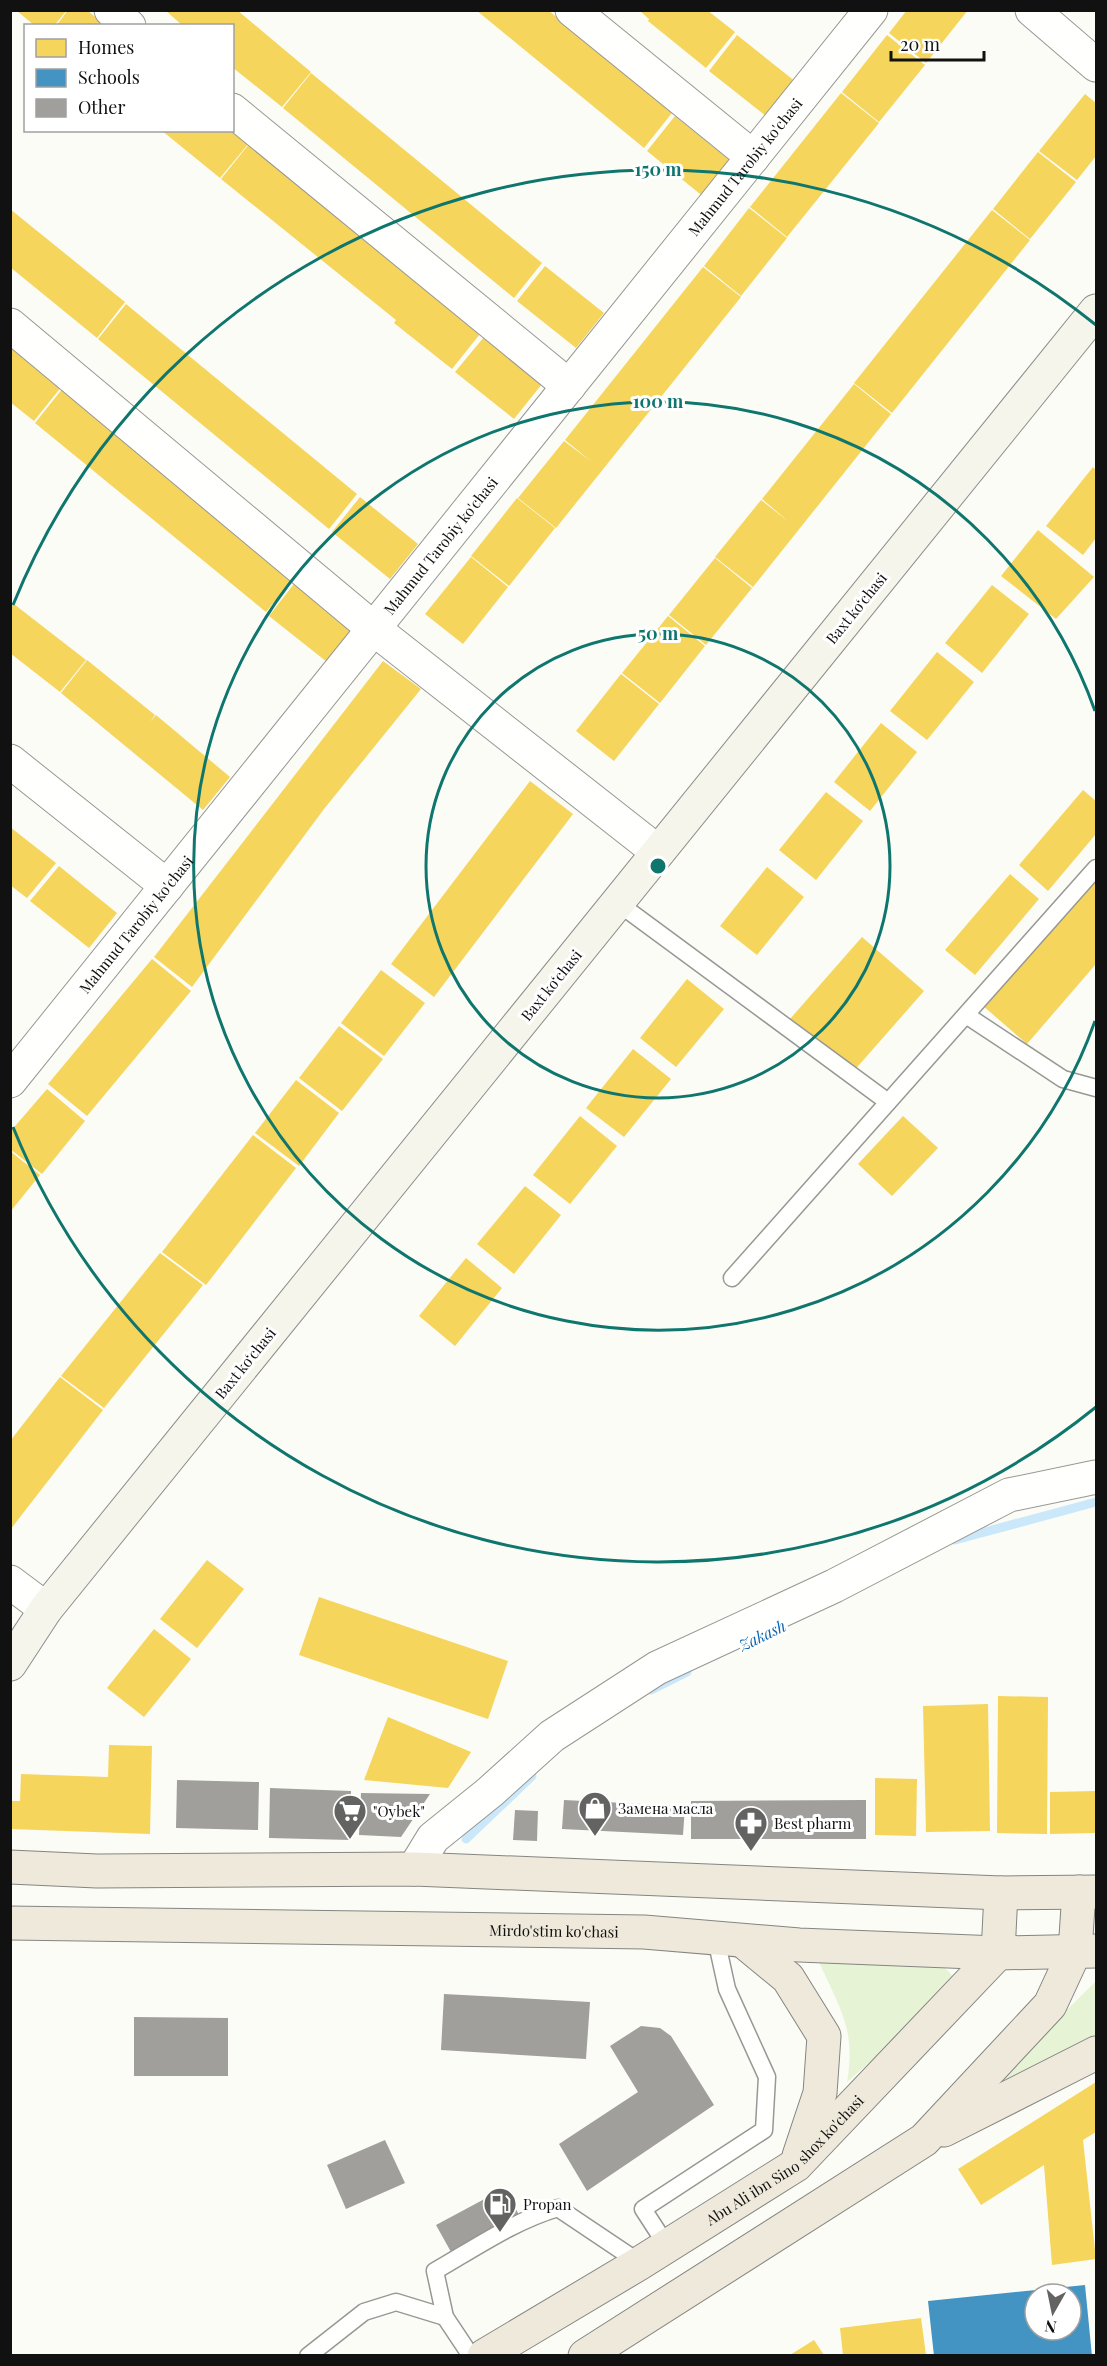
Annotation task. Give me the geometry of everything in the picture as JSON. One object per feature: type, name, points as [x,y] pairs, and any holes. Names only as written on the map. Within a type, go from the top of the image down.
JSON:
[{"type":"main road","name":"Baxt koʻchasi","points":[[10,1664],[46,1609],[1096,311]]},
{"type":"main road","points":[[10,1867],[98,1871],[414,1869],[1001,1893],[1088,1892],[1086,1951],[1050,2005],[924,2140]]},
{"type":"main road","points":[[999,1953],[1001,1893]]},
{"type":"main road","name":"Mirdo'stim ko'chasi","points":[[10,1923],[644,1932],[799,1946],[999,1953],[1086,1951]]},
{"type":"main road","points":[[730,1940],[788,1978],[824,2036],[820,2093],[796,2164]]},
{"type":"main road","name":"Abu Ali ibn Sino shox ko'chasi","points":[[484,2355],[654,2254],[796,2164],[999,1953]]},
{"type":"main road","points":[[585,2355],[924,2140],[1096,2053]]},
{"type":"street","points":[[111,10],[127,24]]},
{"type":"street","points":[[572,10],[753,157]]},
{"type":"street","name":"Mahmud Tarobiy ko'chasi","points":[[10,1081],[871,10]]},
{"type":"street","points":[[1032,10],[1096,65]]},
{"type":"street","points":[[234,112],[569,386]]},
{"type":"street","points":[[10,325],[374,629],[658,852]]},
{"type":"street","points":[[10,762],[167,886]]},
{"type":"street","points":[[414,1869],[433,1838],[490,1792],[552,1736],[657,1668],[834,1586],[1010,1494],[1096,1477]]},
{"type":"street","points":[[10,1582],[46,1609]]},
{"type":"lane","points":[[732,1278],[1096,868]]},
{"type":"lane","points":[[618,903],[888,1102]]},
{"type":"lane","points":[[966,1015],[1063,1079],[1096,1088]]},
{"type":"lane","points":[[654,2254],[643,2209],[764,2130],[767,2077],[727,1989],[730,1940]]},
{"type":"lane","points":[[471,2355],[445,2318],[435,2271],[537,2214],[558,2208],[654,2254]]},
{"type":"lane","points":[[308,2355],[363,2312],[396,2302],[445,2318]]},
{"type":"green space","points":[[819,1962],[942,1966],[952,1976],[954,1982],[952,1990],[847,2082],[848,2033]]},
{"type":"green space","points":[[1096,1981],[1096,2035],[983,2093]]},
{"type":"building: Homes","points":[[16,10],[67,10],[56,24],[33,24]]},
{"type":"building: Homes","points":[[68,10],[87,10],[104,24],[58,24]]},
{"type":"building: Homes","points":[[165,10],[237,10],[311,72],[282,107],[234,69],[234,24],[181,24]]},
{"type":"building: Homes","points":[[476,10],[548,10],[672,113],[644,148]]},
{"type":"building: Homes","points":[[639,10],[707,10],[735,32],[706,68],[648,21],[649,19]]},
{"type":"building: Homes","points":[[907,10],[968,10],[926,63],[889,33]]},
{"type":"building: Homes","points":[[737,35],[796,82],[767,117],[709,71]]},
{"type":"building: Homes","points":[[887,35],[925,65],[879,122],[842,92]]},
{"type":"building: Homes","points":[[311,73],[542,263],[514,298],[283,108]]},
{"type":"building: Homes","points":[[841,93],[879,123],[787,237],[750,207]]},
{"type":"building: Homes","points":[[1085,94],[1096,103],[1096,156],[1077,180],[1039,151]]},
{"type":"building: Homes","points":[[675,116],[733,163],[705,198],[647,151]]},
{"type":"building: Homes","points":[[163,132],[234,132],[249,143],[220,178]]},
{"type":"building: Homes","points":[[249,144],[480,334],[452,369],[394,323],[396,320],[221,179]]},
{"type":"building: Homes","points":[[1038,152],[1076,182],[1030,239],[993,209]]},
{"type":"building: Homes","points":[[749,208],[787,238],[741,296],[704,266]]},
{"type":"building: Homes","points":[[10,209],[125,302],[97,338],[10,267]]},
{"type":"building: Homes","points":[[992,210],[1030,240],[892,413],[854,383]]},
{"type":"building: Homes","points":[[545,266],[604,313],[576,348],[517,301]]},
{"type":"building: Homes","points":[[703,267],[741,297],[556,528],[518,498],[564,441],[592,462],[565,440]]},
{"type":"building: Homes","points":[[126,304],[357,494],[329,529],[98,339]]},
{"type":"building: Homes","points":[[484,337],[542,384],[514,419],[455,372]]},
{"type":"building: Homes","points":[[10,345],[62,386],[34,421],[10,402]]},
{"type":"building: Homes","points":[[854,384],[891,414],[753,587],[715,557],[761,500],[789,522],[762,499]]},
{"type":"building: Homes","points":[[63,388],[294,578],[266,612],[35,423]]},
{"type":"building: Homes","points":[[1093,467],[1096,470],[1096,538],[1083,555],[1046,526]]},
{"type":"building: Homes","points":[[360,497],[418,544],[390,579],[332,532]]},
{"type":"building: Homes","points":[[517,498],[555,528],[509,586],[471,556]]},
{"type":"building: Homes","points":[[1038,530],[1094,577],[1056,619],[1001,576]]},
{"type":"building: Homes","points":[[471,557],[508,587],[463,644],[425,614]]},
{"type":"building: Homes","points":[[715,558],[752,588],[706,645],[669,615]]},
{"type":"building: Homes","points":[[297,580],[356,627],[327,662],[269,616]]},
{"type":"building: Homes","points":[[992,585],[1029,614],[982,673],[945,643]]},
{"type":"building: Homes","points":[[10,601],[86,660],[60,692],[10,653]]},
{"type":"building: Homes","points":[[668,616],[705,646],[660,703],[622,673]]},
{"type":"building: Homes","points":[[937,652],[974,682],[927,740],[890,711]]},
{"type":"building: Homes","points":[[87,660],[155,715],[150,722],[156,715],[230,777],[203,810],[61,693]]},
{"type":"building: Homes","points":[[383,661],[421,689],[324,809],[192,987],[154,957]]},
{"type":"building: Homes","points":[[621,674],[659,704],[614,761],[576,731]]},
{"type":"building: Homes","points":[[881,723],[917,752],[870,811],[834,782]]},
{"type":"building: Homes","points":[[530,781],[573,814],[434,997],[391,964]]},
{"type":"building: Homes","points":[[1083,790],[1096,801],[1096,834],[1048,891],[1019,865]]},
{"type":"building: Homes","points":[[826,792],[863,821],[816,880],[779,850]]},
{"type":"building: Homes","points":[[10,827],[56,863],[27,898],[10,885]]},
{"type":"building: Homes","points":[[59,866],[117,913],[89,948],[30,901]]},
{"type":"building: Homes","points":[[767,867],[804,897],[757,955],[720,926]]},
{"type":"building: Homes","points":[[1010,874],[1039,899],[975,975],[945,950]]},
{"type":"building: Homes","points":[[1096,874],[1096,964],[1027,1044],[982,1005]]},
{"type":"building: Homes","points":[[862,937],[924,991],[852,1073],[790,1019]]},
{"type":"building: Homes","points":[[152,959],[191,991],[87,1116],[48,1084]]},
{"type":"building: Homes","points":[[381,970],[425,1003],[384,1056],[341,1023]]},
{"type":"building: Homes","points":[[687,979],[724,1009],[676,1067],[640,1038]]},
{"type":"building: Homes","points":[[339,1026],[383,1059],[342,1111],[299,1078]]},
{"type":"building: Homes","points":[[633,1049],[671,1079],[624,1137],[586,1108]]},
{"type":"building: Homes","points":[[296,1080],[339,1113],[299,1166],[255,1133]]},
{"type":"building: Homes","points":[[47,1089],[85,1121],[42,1174],[10,1149],[10,1132]]},
{"type":"building: Homes","points":[[580,1116],[617,1146],[570,1204],[533,1175]]},
{"type":"building: Homes","points":[[903,1116],[938,1148],[892,1196],[858,1164]]},
{"type":"building: Homes","points":[[253,1135],[296,1168],[206,1285],[162,1252]]},
{"type":"building: Homes","points":[[10,1151],[40,1175],[10,1212]]},
{"type":"building: Homes","points":[[525,1186],[561,1215],[514,1274],[477,1244]]},
{"type":"building: Homes","points":[[160,1253],[203,1285],[104,1408],[61,1376]]},
{"type":"building: Homes","points":[[466,1258],[502,1288],[455,1346],[419,1316]]},
{"type":"building: Homes","points":[[60,1377],[103,1410],[10,1530],[10,1441]]},
{"type":"building: Homes","points":[[207,1560],[244,1589],[197,1648],[160,1619]]},
{"type":"building: Homes","points":[[319,1597],[508,1661],[488,1719],[299,1655]]},
{"type":"building: Homes","points":[[154,1629],[191,1659],[144,1717],[107,1688]]},
{"type":"building: Homes","points":[[998,1696],[1048,1697],[1047,1834],[997,1833]]},
{"type":"building: Homes","points":[[988,1704],[990,1831],[926,1832],[923,1706]]},
{"type":"building: Homes","points":[[388,1717],[471,1752],[448,1788],[364,1780]]},
{"type":"building: Homes","points":[[109,1745],[152,1746],[150,1834],[10,1829],[10,1801],[20,1801],[21,1774],[108,1777]]},
{"type":"building: Homes","points":[[875,1778],[917,1779],[916,1836],[875,1835]]},
{"type":"building: Homes","points":[[1095,1791],[1095,1833],[1050,1834],[1050,1792]]},
{"type":"building: Homes","points":[[1096,2082],[1096,2132],[1083,2140],[1096,2259],[1052,2265],[1044,2165],[981,2205],[958,2169]]},
{"type":"building: Homes","points":[[921,2318],[926,2355],[843,2355],[840,2328]]},
{"type":"building: Homes","points":[[814,2340],[824,2355],[790,2355]]},
{"type":"building: Schools","points":[[1083,2285],[1085,2285],[1092,2356],[934,2356],[928,2301],[1023,2291],[1023,2342],[1083,2342]]},
{"type":"building: Other","points":[[177,1780],[259,1782],[258,1830],[176,1828]]},
{"type":"building: Other","points":[[270,1788],[351,1791],[350,1840],[269,1838]]},
{"type":"building: Other","points":[[361,1793],[430,1794],[401,1837],[359,1835]]},
{"type":"building: Other","points":[[564,1800],[685,1806],[683,1835],[562,1829]]},
{"type":"building: Other","points":[[866,1800],[866,1839],[691,1839],[691,1801]]},
{"type":"building: Other","points":[[515,1810],[538,1811],[537,1841],[513,1840]]},
{"type":"building: Other","points":[[444,1994],[590,2002],[586,2059],[441,2050]]},
{"type":"building: Other","points":[[134,2017],[228,2018],[228,2076],[134,2076]]},
{"type":"building: Other","points":[[641,2026],[660,2028],[671,2036],[714,2105],[587,2191],[559,2144],[638,2092],[610,2046]]},
{"type":"building: Other","points":[[385,2140],[405,2183],[346,2209],[327,2165]]},
{"type":"building: Other","points":[[505,2188],[519,2215],[451,2252],[436,2225]]},
{"type":"waterway","name":"Zakash","points":[[955,1540],[1096,1502]]},
{"type":"waterway","name":"Zakash","points":[[651,1690],[687,1672]]},
{"type":"waterway","name":"Zakash","points":[[466,1839],[532,1776]]},
{"type":"place","name":"Замена масла","points":[[595,1837]]},
{"type":"place","name":"\"Oybek\"","points":[[350,1840]]},
{"type":"place","name":"Best pharm","points":[[751,1852]]},
{"type":"place","name":"Propan","points":[[500,2233]]}]
